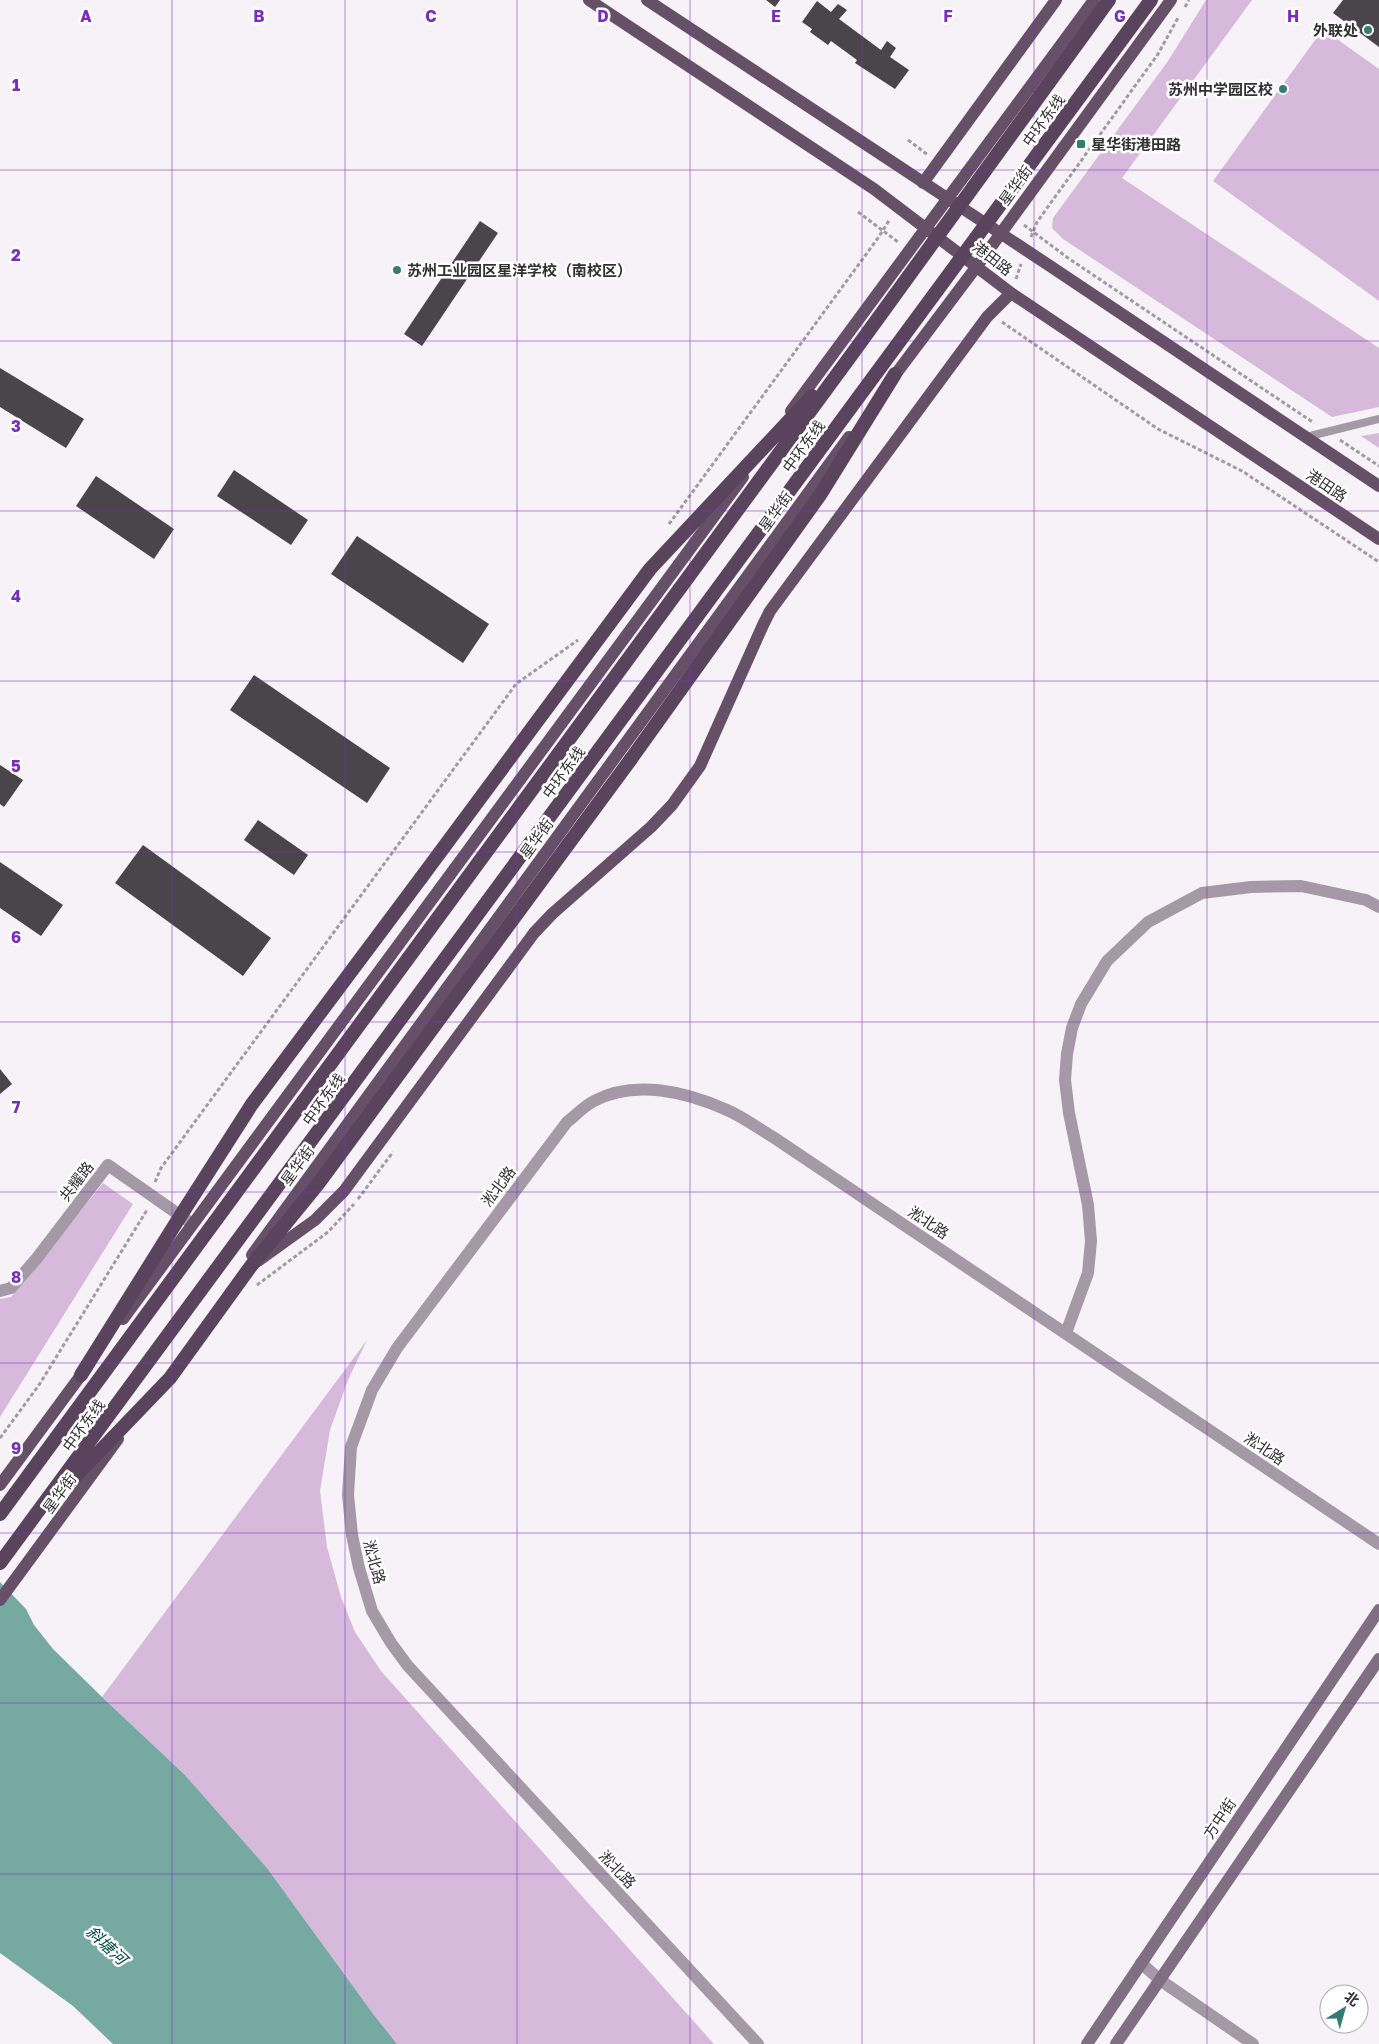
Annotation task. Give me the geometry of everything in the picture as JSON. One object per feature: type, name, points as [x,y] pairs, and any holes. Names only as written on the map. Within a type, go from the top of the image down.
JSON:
[{"type":"highway","name":"中环东线","points":[[0,1514],[856,350],[1109,0]]},
{"type":"highway","name":"中环东线","points":[[0,1564],[1151,0]]},
{"type":"highway","points":[[81,1375],[180,1215],[252,1104],[650,568],[856,350]]},
{"type":"highway","points":[[35,1518],[170,1378],[252,1266],[318,1184],[631,759],[820,495],[895,374]]},
{"type":"main road","name":"港田路","points":[[589,0],[898,207],[1011,293],[1379,539]]},
{"type":"main road","name":"港田路","points":[[647,0],[1379,486]]},
{"type":"main road","points":[[918,180],[1056,0]]},
{"type":"main road","points":[[0,1485],[1094,0]]},
{"type":"main road","name":"星华街","points":[[0,1600],[895,374],[977,266],[1171,0]]},
{"type":"main road","points":[[236,1277],[330,1207],[534,933],[552,914],[651,827],[672,805],[700,766],[770,611],[996,317],[1011,293]]},
{"type":"main road","name":"方中街","points":[[1087,2044],[1379,1610]]},
{"type":"main road","points":[[1116,2044],[1379,1659]]},
{"type":"street","points":[[1066,1333],[1088,1273],[1091,1241],[1088,1205],[1069,1113],[1065,1080],[1067,1054],[1072,1028],[1081,1004],[1107,961],[1148,922],[1202,894],[1252,886],[1301,886],[1366,900],[1379,907]]},
{"type":"street","name":"淞北路","points":[[758,2044],[408,1666],[391,1643],[372,1611],[359,1568],[352,1535],[348,1495],[351,1447],[372,1390],[397,1348],[566,1122],[593,1101],[619,1092],[644,1089],[697,1098],[729,1111],[773,1137],[1379,1544]]},
{"type":"street","name":"共耀路","points":[[0,1291],[11,1288],[30,1266],[108,1165],[192,1225]]},
{"type":"street","points":[[1142,1963],[1160,1980],[1253,2044]]},
{"type":"lane","points":[[1306,437],[1379,419]]},
{"type":"path","points":[[1184,8],[1188,0]]},
{"type":"path","points":[[1011,293],[1036,222],[1158,54],[1180,15]]},
{"type":"path","points":[[908,140],[933,158]]},
{"type":"path","points":[[918,180],[933,158],[932,146]]},
{"type":"path","points":[[668,526],[883,231],[898,207]]},
{"type":"path","points":[[858,212],[909,251]]},
{"type":"path","points":[[1012,217],[1068,258],[1379,466]]},
{"type":"path","points":[[996,317],[999,326]]},
{"type":"path","points":[[996,317],[1158,429],[1242,471],[1379,562]]},
{"type":"path","points":[[0,1438],[39,1384],[147,1209],[160,1168],[516,684],[584,636]]},
{"type":"path","points":[[254,1287],[328,1232],[362,1195],[397,1146]]},
{"type":"shaded area","points":[[1206,0],[1252,0],[1122,178],[1379,348],[1379,407],[1332,417],[1063,239],[1052,228],[1053,218],[1168,61]]},
{"type":"shaded area","points":[[1323,29],[1379,69],[1379,301],[1213,181]]},
{"type":"shaded area","points":[[1379,433],[1379,448],[1361,436]]},
{"type":"shaded area","points":[[103,1183],[133,1204],[0,1417],[0,1299],[11,1297]]},
{"type":"shaded area","points":[[367,1340],[348,1380],[330,1430],[320,1491],[327,1547],[341,1597],[355,1632],[381,1671],[714,2044],[397,2044],[267,1868],[185,1775],[102,1697]]},
{"type":"water","name":"斜塘河","points":[[0,1582],[26,1609],[34,1625],[53,1649],[185,1775],[267,1868],[397,2044],[113,2044],[73,2006],[0,1953]]},
{"type":"building","points":[[766,0],[780,0],[775,7]]},
{"type":"building","name":"外联处","points":[[1343,0],[1379,0],[1379,47],[1333,13]]},
{"type":"building","points":[[817,1],[831,12],[838,4],[847,10],[839,19],[881,50],[887,41],[896,48],[890,57],[909,70],[895,89],[855,63],[857,60],[831,41],[828,45],[810,32],[812,29],[802,22]]},
{"type":"building","points":[[480,221],[498,233],[422,346],[404,334]]},
{"type":"building","points":[[0,368],[84,419],[66,448],[0,407]]},
{"type":"building","points":[[234,470],[308,520],[291,545],[217,496]]},
{"type":"building","points":[[96,476],[174,529],[154,559],[76,506]]},
{"type":"building","points":[[357,536],[489,624],[463,663],[331,574]]},
{"type":"building","points":[[254,675],[390,768],[367,803],[230,710]]},
{"type":"building","points":[[0,765],[23,780],[4,807],[0,804]]},
{"type":"building","points":[[258,820],[308,855],[294,875],[244,840]]},
{"type":"building","points":[[143,845],[271,938],[243,976],[115,883]]},
{"type":"building","points":[[0,862],[63,905],[41,936],[0,908]]},
{"type":"building","points":[[0,1069],[12,1084],[0,1094]]},
{"type":"place","name":"外联处","points":[[1368,30]]},
{"type":"place","name":"苏州中学园区校","points":[[1283,89]]},
{"type":"place","name":"星华街港田路","points":[[1081,144]]},
{"type":"place","name":"苏州工业园区星洋学校（南校区）","points":[[397,270]]}]
